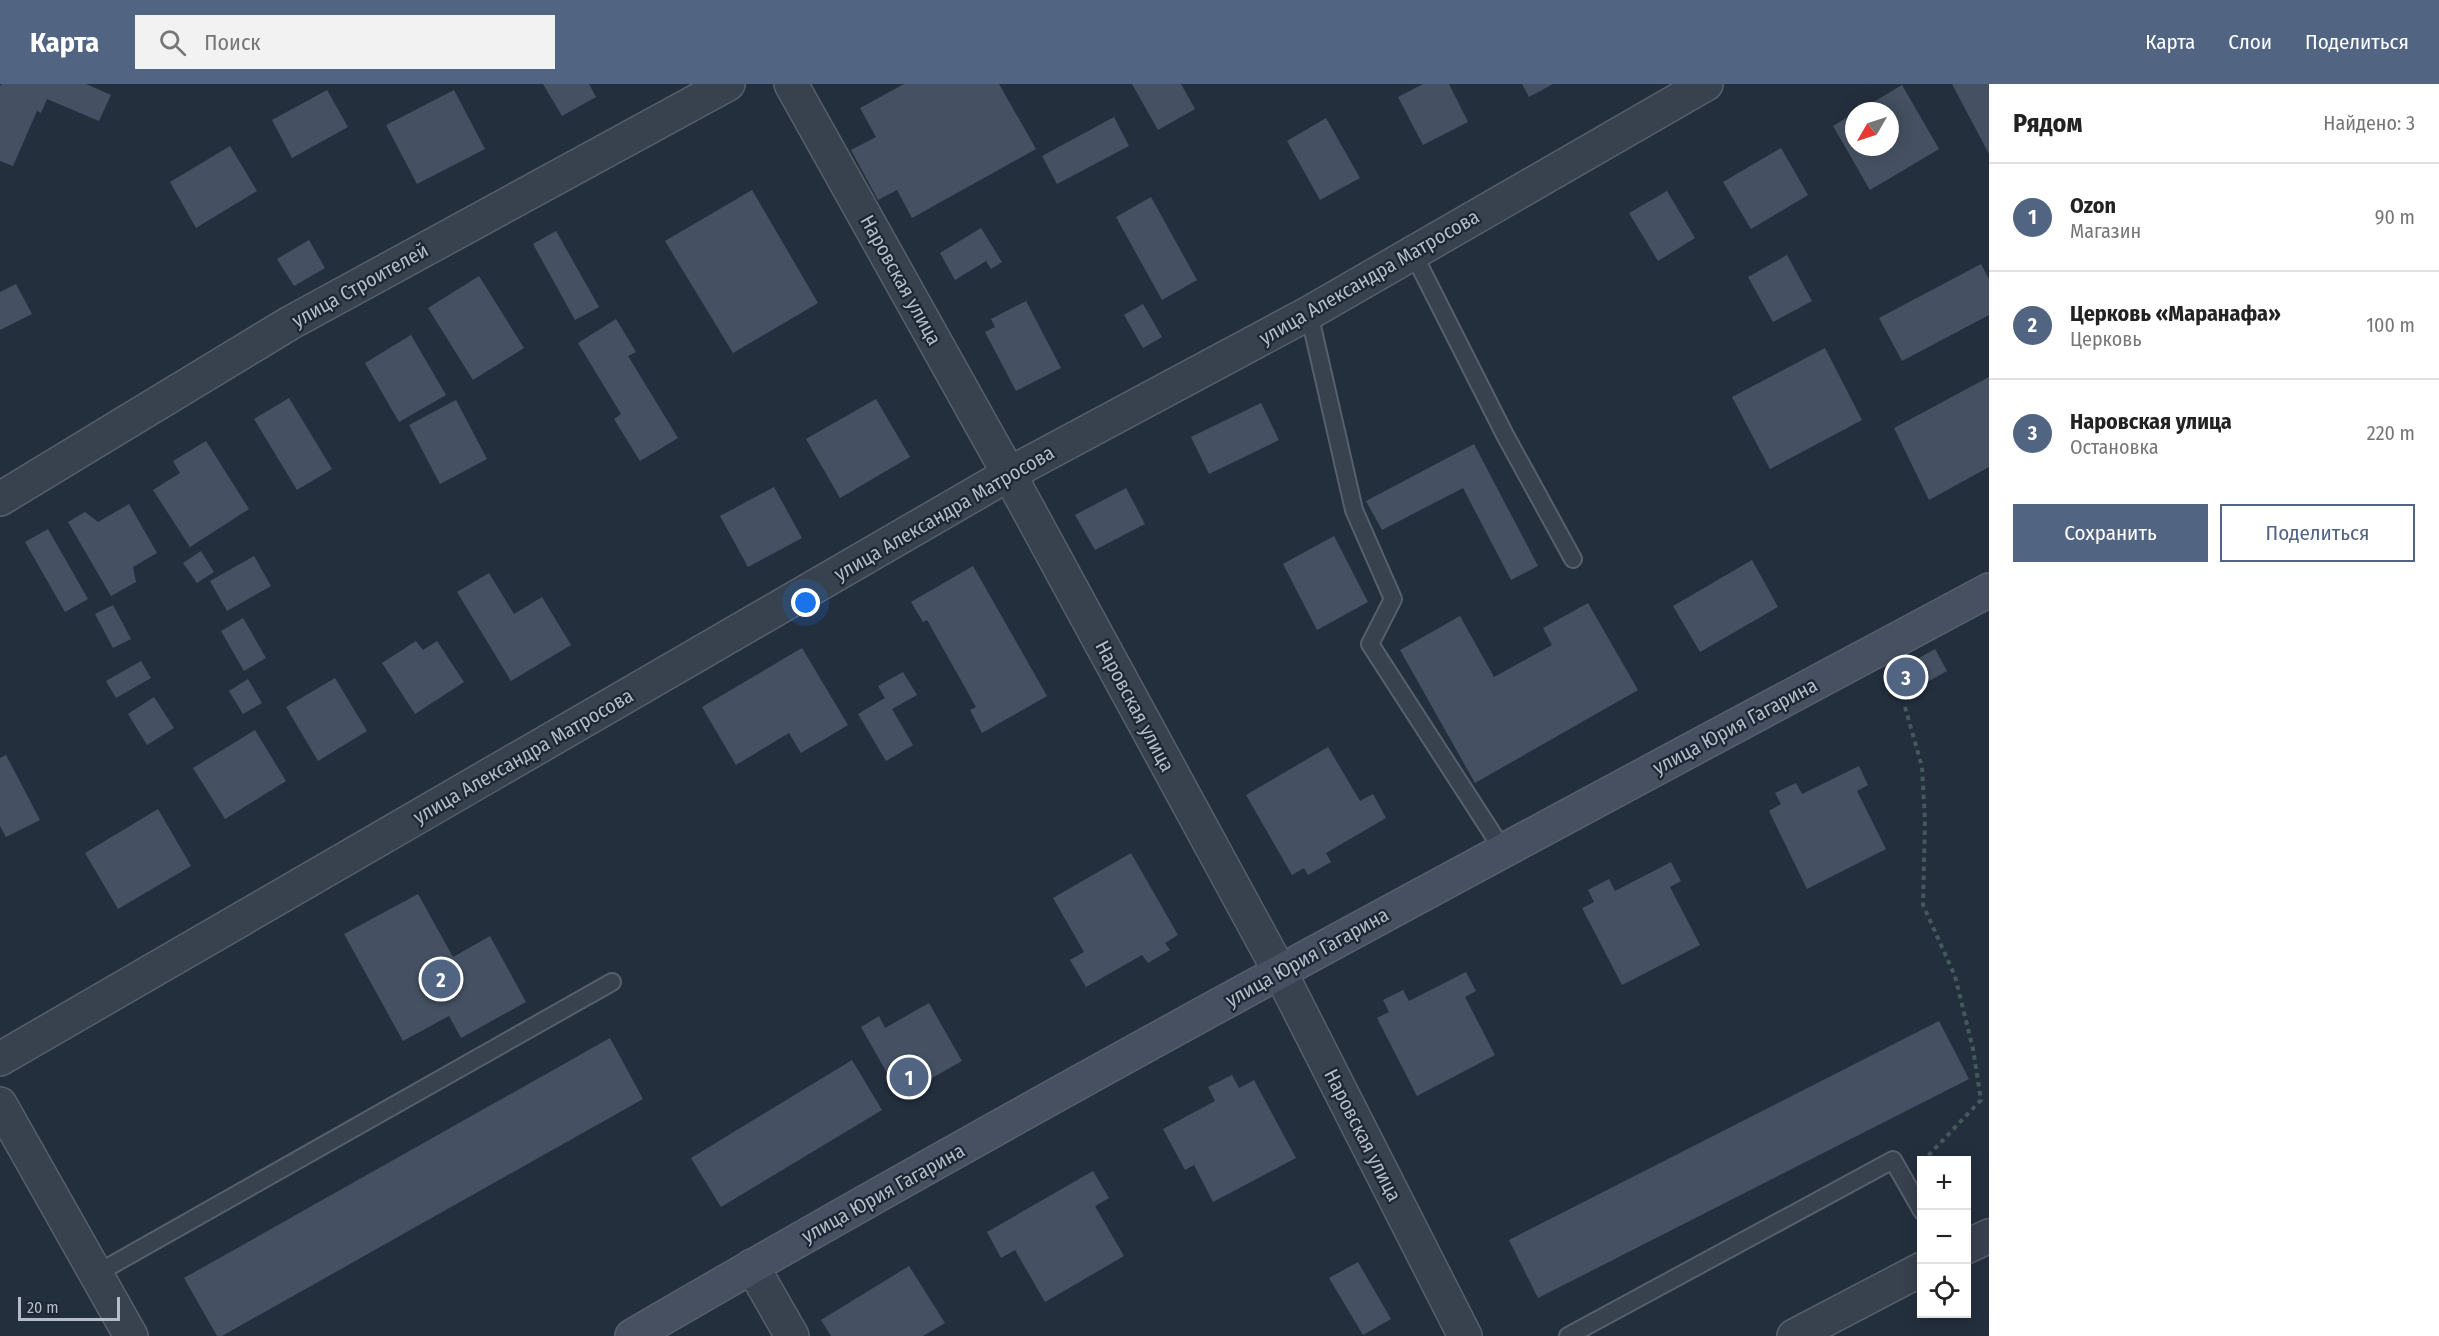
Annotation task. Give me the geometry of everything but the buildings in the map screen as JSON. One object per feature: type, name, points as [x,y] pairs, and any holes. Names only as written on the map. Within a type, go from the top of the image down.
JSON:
[{"type":"street","name":"улица Строителей","points":[[0,498],[290,323],[728,84]]},
{"type":"street","name":"Наровская улица","points":[[791,84],[1009,474],[1280,972],[1466,1336]]},
{"type":"street","name":"улица Александра Матросова","points":[[0,1059],[1009,474],[1309,313],[1706,84]]},
{"type":"street","name":"улица Юрия Гагарина","points":[[632,1336],[752,1266],[1280,972],[1989,590]]},
{"type":"street","points":[[0,1104],[131,1336]]},
{"type":"street","points":[[1971,1245],[1989,1236]]},
{"type":"street","points":[[752,1266],[792,1336]]},
{"type":"street","points":[[1794,1336],[1917,1272]]},
{"type":"lane","points":[[1413,253],[1504,435],[1573,559]]},
{"type":"lane","points":[[1309,313],[1354,510],[1393,599],[1370,644],[1503,850]]},
{"type":"lane","points":[[96,1274],[612,982]]},
{"type":"lane","points":[[1568,1336],[1893,1160],[1917,1201]]},
{"type":"path","points":[[1905,706],[1922,767],[1925,820],[1923,905],[1955,976],[1973,1049],[1981,1100],[1929,1156]]},
{"type":"place","name":"Наровская улица","points":[[1906,677]]},
{"type":"place","name":"Церковь «Маранафа»","points":[[441,979]]},
{"type":"place","name":"Ozon","points":[[909,1077]]}]
